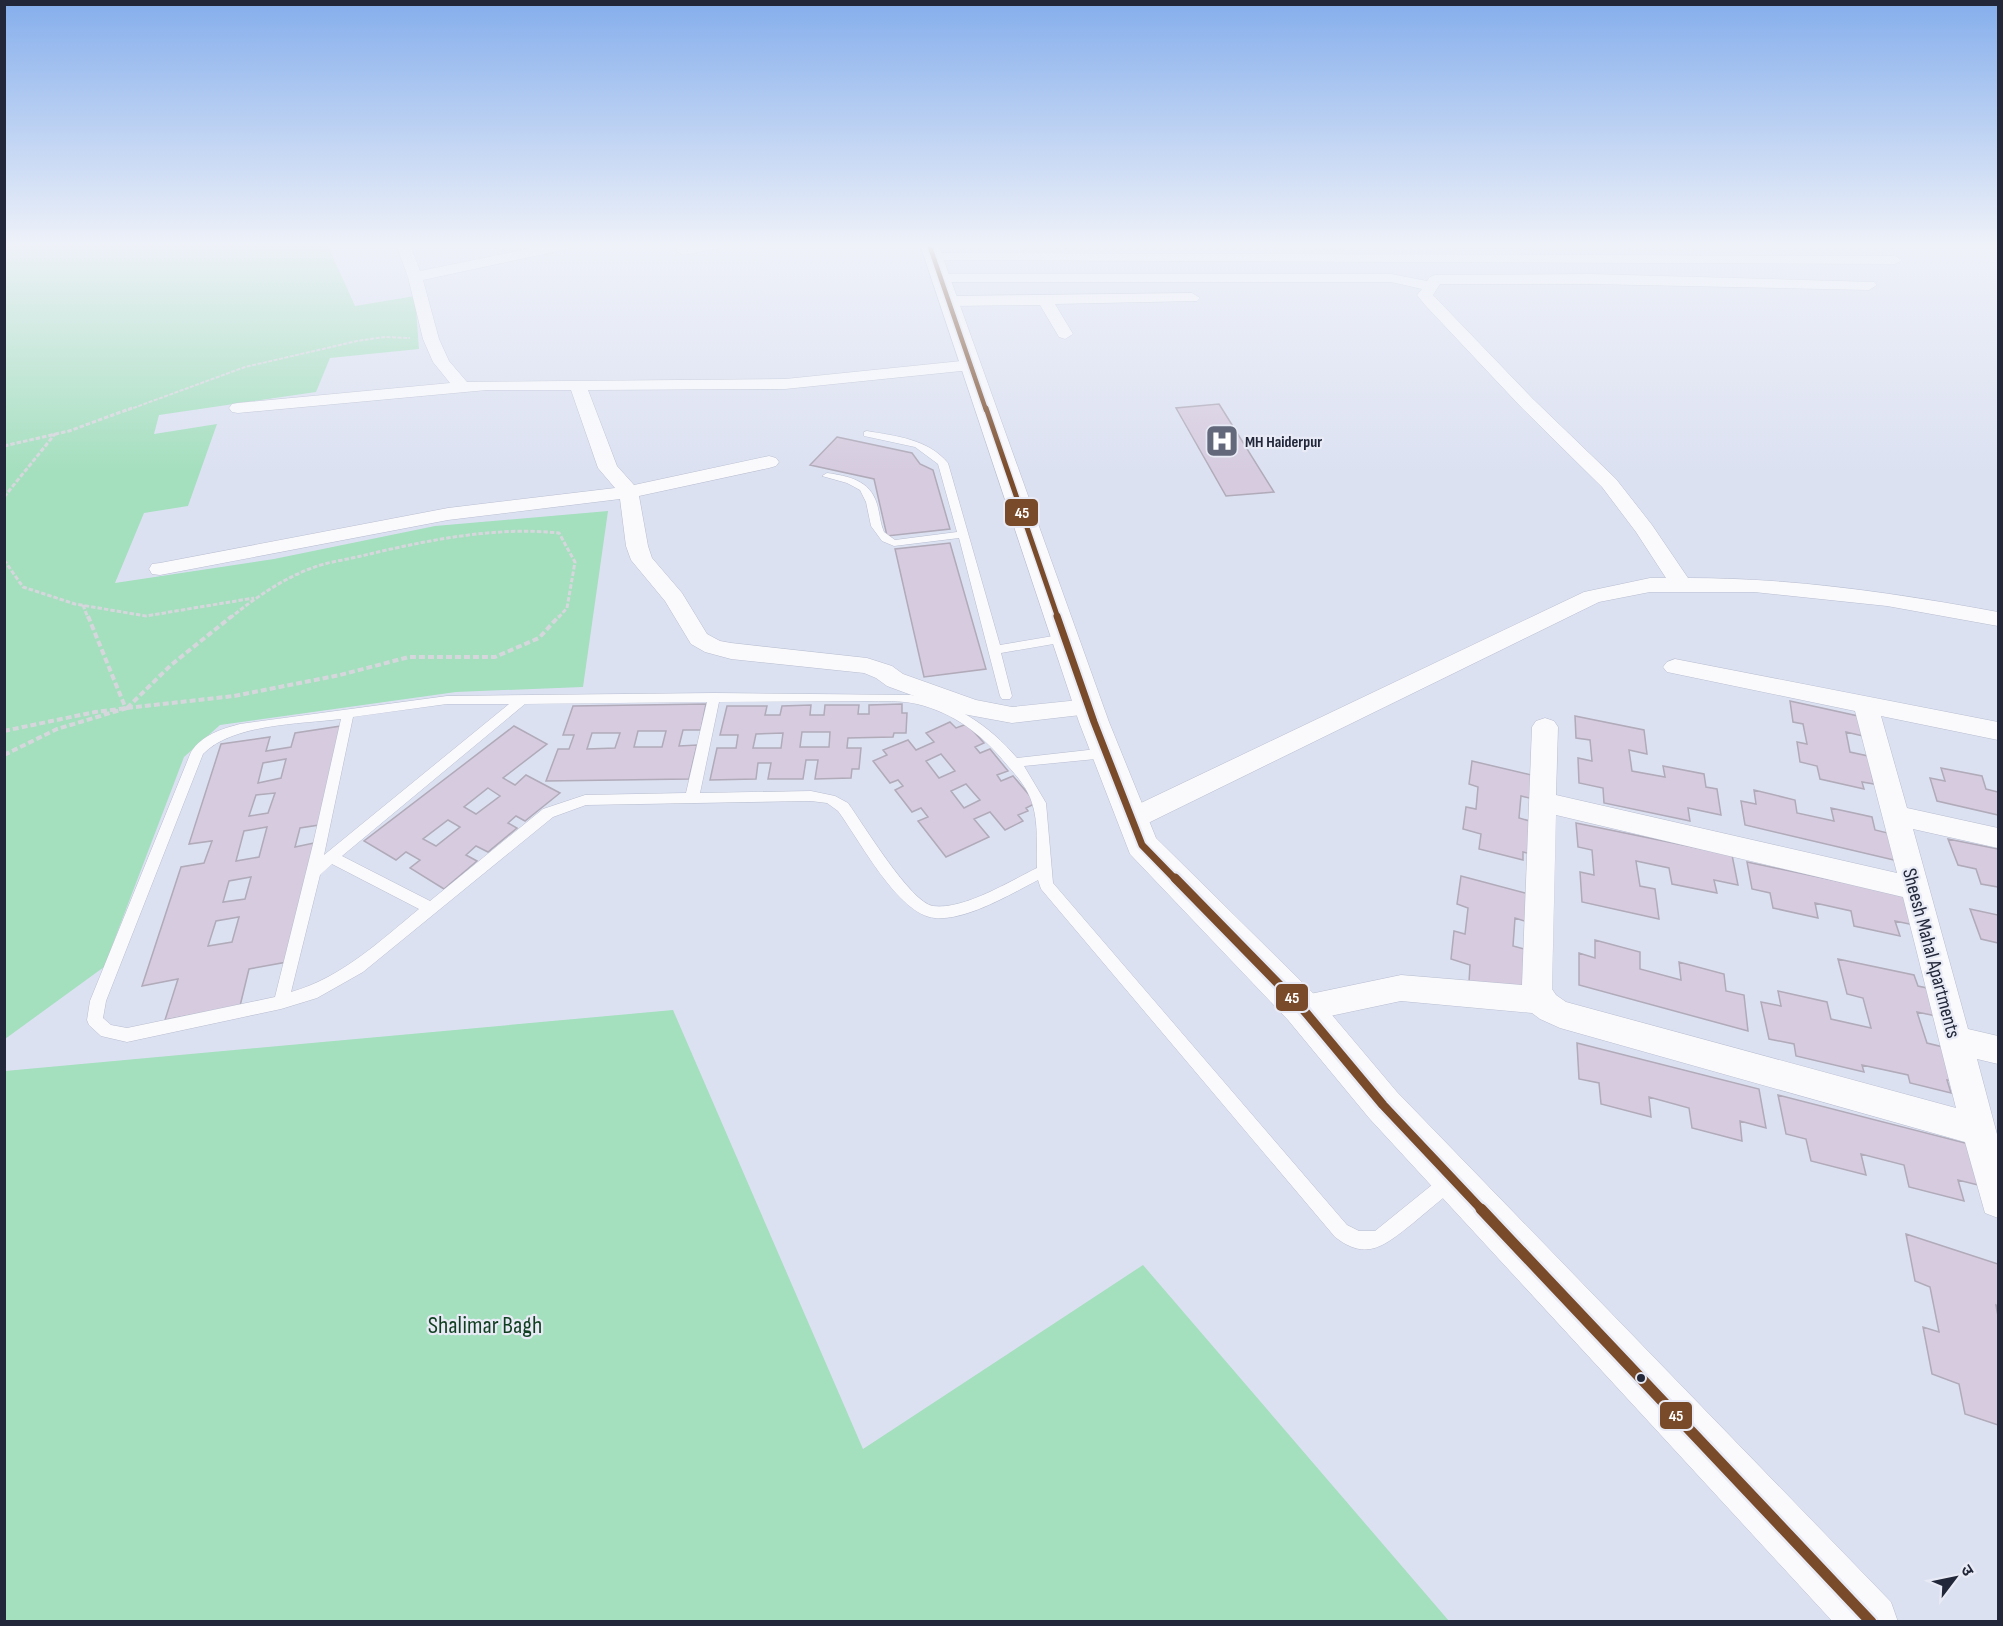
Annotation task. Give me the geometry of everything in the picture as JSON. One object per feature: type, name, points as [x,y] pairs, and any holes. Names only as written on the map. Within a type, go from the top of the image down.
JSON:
[{"type":"street","points":[[425,320],[441,362],[463,388]]},
{"type":"street","points":[[955,320],[1089,707],[1142,845],[1302,1008],[1383,1105],[1871,1622]]},
{"type":"street","points":[[1056,320],[1065,334]]},
{"type":"street","points":[[1448,320],[1609,483],[1645,529],[1681,585]]},
{"type":"street","points":[[238,408],[487,385],[785,384],[971,365]]},
{"type":"street","points":[[578,386],[608,468],[629,492],[637,546],[642,560],[674,598],[699,639],[713,647],[867,666],[884,672],[895,680],[972,708],[1012,715],[1089,707]]},
{"type":"street","points":[[160,568],[448,514],[629,492],[769,462]]},
{"type":"street","points":[[1132,819],[1592,597],[1650,585],[1755,585],[1887,599],[1998,619]]},
{"type":"street","points":[[1676,667],[1998,731]]},
{"type":"street","name":"Sheesh Mahal Apartments","points":[[1866,705],[1998,1201]]},
{"type":"street","points":[[1545,727],[1537,989],[1540,1000],[1547,1008],[1560,1014],[1980,1130]]},
{"type":"street","points":[[1543,802],[1915,889]]},
{"type":"street","points":[[1895,816],[1998,838]]},
{"type":"street","points":[[1302,1008],[1401,988],[1540,1000]]},
{"type":"street","points":[[1955,1040],[1998,1050]]},
{"type":"lane","points":[[867,434],[911,442],[936,455],[946,470],[1006,696]]},
{"type":"lane","points":[[827,476],[848,479],[863,488],[869,495],[878,532],[885,541],[894,543],[963,534]]},
{"type":"lane","points":[[995,650],[1065,638]]},
{"type":"lane","points":[[1043,871],[962,909],[942,912],[924,910],[908,896],[843,807],[830,799],[811,796],[585,800],[548,813],[429,907],[358,967],[312,993],[281,1002],[127,1035],[106,1030],[95,1020],[98,1001],[197,752],[209,739],[240,728],[447,700],[866,697],[916,700],[968,720],[1013,763],[1039,801],[1043,828],[1043,871],[1046,885],[1341,1231],[1350,1238],[1367,1242],[1379,1239],[1454,1179]]},
{"type":"lane","points":[[313,872],[524,698]]},
{"type":"lane","points":[[692,797],[714,698]]},
{"type":"lane","points":[[281,1002],[313,872],[348,713]]},
{"type":"lane","points":[[1013,763],[1106,753]]},
{"type":"lane","points":[[331,857],[429,907]]},
{"type":"path","points":[[4,446],[56,434],[244,367],[357,340],[384,337],[411,338]]},
{"type":"path","points":[[4,497],[56,434]]},
{"type":"path","points":[[4,731],[95,712],[126,709],[234,696],[340,675],[409,657],[495,657],[539,638],[567,608],[575,562],[559,533],[530,530],[460,537],[382,551],[312,568],[255,598],[171,665],[126,709],[57,729],[4,755]]},
{"type":"path","points":[[4,560],[23,587],[83,605],[146,616],[255,598]]},
{"type":"path","points":[[83,605],[126,709]]},
{"type":"green space","points":[[5,320],[417,320],[419,349],[330,358],[316,392],[159,415],[154,434],[217,424],[188,506],[144,513],[115,583],[274,559],[435,526],[608,511],[583,687],[456,692],[220,725],[184,757],[104,967],[5,1039]]},
{"type":"green space","name":"Shalimar Bagh","points":[[673,1010],[863,1449],[1143,1265],[1449,1621],[5,1621],[5,1071]]},
{"type":"building","points":[[1219,404],[1274,492],[1226,496],[1176,408]]},
{"type":"building","points":[[837,437],[912,453],[920,464],[933,470],[950,529],[887,536],[874,479],[810,465]]},
{"type":"building","points":[[950,543],[986,669],[924,677],[895,549]]},
{"type":"building","points":[[1790,701],[1858,716],[1863,736],[1846,732],[1850,752],[1868,756],[1874,784],[1862,782],[1864,789],[1820,779],[1817,766],[1800,762],[1797,742],[1807,744],[1803,724],[1793,722]]},
{"type":"building","points":[[706,704],[701,730],[683,730],[679,746],[697,745],[689,779],[546,781],[558,749],[569,749],[574,735],[563,735],[573,706]],"holes":[[[638,731],[666,731],[662,747],[634,747]],[[592,733],[620,733],[615,748],[587,749]]]},
{"type":"building","points":[[902,704],[902,713],[907,713],[906,733],[894,733],[893,737],[848,738],[847,748],[861,748],[859,769],[852,769],[851,778],[815,779],[818,760],[806,760],[803,779],[768,779],[771,763],[758,763],[756,779],[710,780],[717,748],[736,748],[738,735],[720,735],[727,706],[767,706],[765,715],[780,715],[782,706],[811,705],[810,715],[824,715],[825,705],[859,705],[858,714],[869,714],[869,705]],"holes":[[[802,732],[830,732],[829,747],[800,747]],[[783,733],[781,748],[753,748],[756,734]]]},
{"type":"building","points":[[1575,716],[1644,730],[1647,754],[1629,750],[1632,771],[1665,777],[1663,766],[1704,774],[1706,787],[1717,789],[1721,815],[1688,808],[1690,821],[1604,803],[1603,788],[1579,783],[1578,758],[1592,761],[1590,740],[1576,738]]},
{"type":"building","points":[[950,722],[956,728],[967,724],[984,743],[975,747],[980,753],[990,749],[1008,771],[997,775],[1001,781],[1013,776],[1036,803],[1026,808],[1028,811],[1018,815],[1023,821],[1005,830],[990,812],[974,819],[989,837],[946,857],[918,821],[928,817],[921,808],[912,812],[895,790],[903,786],[898,780],[890,783],[873,761],[887,755],[883,750],[908,740],[916,750],[934,742],[926,733]],"holes":[[[941,754],[955,771],[939,778],[926,761]],[[966,784],[980,800],[964,808],[951,791]]]},
{"type":"building","points":[[341,726],[319,825],[300,828],[295,847],[314,843],[287,962],[249,969],[240,1006],[165,1020],[178,979],[142,986],[181,867],[204,863],[212,841],[189,844],[221,744],[270,737],[266,751],[291,747],[295,733]],"holes":[[[286,759],[281,778],[258,783],[263,763]],[[275,793],[268,813],[249,816],[256,795]],[[267,827],[259,857],[236,861],[244,831]],[[251,877],[245,899],[223,902],[229,881]],[[239,917],[232,942],[208,946],[216,921]]]},
{"type":"building","points":[[514,726],[547,744],[503,778],[515,785],[526,775],[560,793],[525,821],[516,816],[508,823],[517,828],[488,852],[476,846],[466,855],[477,861],[444,889],[410,868],[420,860],[406,852],[396,860],[364,841]],"holes":[[[488,788],[500,796],[476,814],[464,807]],[[448,820],[460,827],[436,846],[423,839]]]},
{"type":"building","points":[[1472,761],[1540,777],[1538,800],[1521,796],[1519,818],[1537,823],[1535,855],[1523,852],[1523,860],[1479,849],[1481,834],[1463,829],[1466,807],[1476,809],[1478,787],[1469,784]]},
{"type":"building","points":[[1941,768],[1982,776],[1986,789],[1998,792],[1998,815],[1937,801],[1930,778],[1945,781]]},
{"type":"building","points":[[1754,790],[1795,800],[1797,813],[1834,821],[1831,808],[1872,817],[1875,830],[1892,834],[1898,861],[1745,825],[1741,801],[1756,804]]},
{"type":"building","points":[[1576,823],[1732,855],[1738,885],[1714,880],[1717,893],[1672,884],[1669,868],[1636,861],[1640,886],[1655,889],[1659,919],[1582,902],[1580,872],[1594,875],[1592,850],[1578,847]]},
{"type":"building","points":[[1948,839],[1998,849],[1998,887],[1981,884],[1976,869],[1958,865]]},
{"type":"building","points":[[1747,862],[1909,896],[1919,926],[1895,921],[1900,936],[1854,926],[1851,911],[1815,903],[1818,918],[1773,908],[1770,893],[1752,889]]},
{"type":"building","points":[[1461,876],[1536,896],[1534,924],[1515,918],[1513,946],[1532,951],[1530,990],[1469,982],[1470,965],[1451,959],[1454,931],[1465,934],[1468,908],[1457,904]]},
{"type":"building","points":[[1970,909],[1998,915],[1998,943],[1981,939]]},
{"type":"building","points":[[1595,940],[1640,952],[1640,969],[1681,980],[1679,962],[1724,974],[1726,991],[1744,995],[1748,1031],[1579,985],[1579,953],[1595,958]]},
{"type":"building","points":[[1838,959],[1914,975],[1918,986],[1927,988],[1936,1016],[1917,1012],[1927,1043],[1947,1048],[1958,1082],[1947,1080],[1951,1093],[1910,1083],[1908,1075],[1862,1065],[1864,1072],[1796,1056],[1794,1044],[1769,1039],[1761,1002],[1781,1006],[1778,991],[1827,1002],[1831,1019],[1871,1028],[1863,998],[1847,994]]},
{"type":"building","points":[[1577,1043],[1759,1089],[1766,1128],[1740,1121],[1742,1141],[1692,1128],[1689,1108],[1649,1097],[1651,1117],[1601,1104],[1599,1083],[1579,1079]]},
{"type":"building","points":[[1778,1095],[1973,1145],[1986,1187],[1958,1180],[1964,1201],[1909,1187],[1904,1165],[1861,1154],[1866,1175],[1811,1161],[1806,1139],[1786,1134]]},
{"type":"building","points":[[1906,1234],[1998,1264],[1998,1306],[1996,1305],[1998,1316],[1998,1425],[1965,1414],[1959,1384],[1932,1374],[1923,1327],[1939,1332],[1930,1287],[1915,1281]]},
{"type":"transit line","name":"45","points":[[955,320],[1094,722],[1142,845],[1302,1008],[1383,1105],[1871,1622]]},
{"type":"place","name":"MH Haiderpur","points":[[1222,441]]}]
